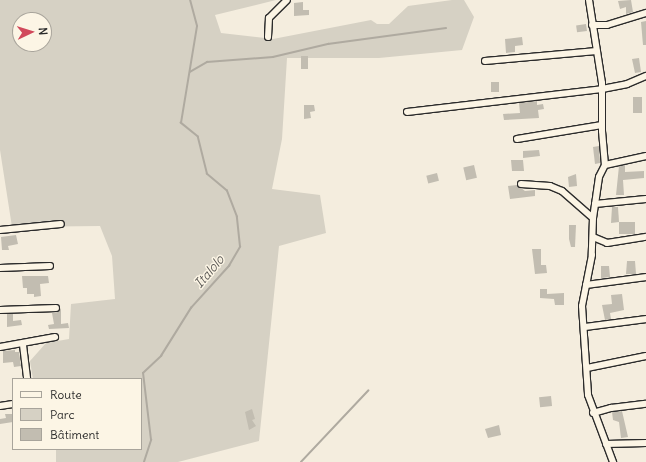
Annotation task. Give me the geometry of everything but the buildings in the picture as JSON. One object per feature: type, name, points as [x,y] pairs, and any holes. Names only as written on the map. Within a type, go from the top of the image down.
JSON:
[{"type":"street","points":[[268,37],[268,18],[287,0]]},
{"type":"street","points":[[589,0],[602,89],[602,125],[606,164],[599,177],[593,218],[593,237],[586,285],[582,301],[585,327],[588,395],[593,413],[612,462]]},
{"type":"street","points":[[592,25],[607,25],[646,13]]},
{"type":"street","points":[[594,35],[607,25]]},
{"type":"street","points":[[485,61],[597,51]]},
{"type":"street","points":[[407,112],[602,89],[627,84],[646,76]]},
{"type":"street","points":[[517,138],[602,125]]},
{"type":"street","points":[[606,164],[646,156]]},
{"type":"street","points":[[521,184],[550,186],[562,191],[593,218]]},
{"type":"street","points":[[595,204],[646,199]]},
{"type":"street","points":[[0,230],[61,224]]},
{"type":"street","points":[[593,237],[607,243],[646,237]]},
{"type":"street","points":[[0,268],[50,266]]},
{"type":"street","points":[[586,285],[646,277]]},
{"type":"street","points":[[0,310],[56,308]]},
{"type":"street","points":[[585,327],[646,319]]},
{"type":"street","points":[[0,347],[23,345],[55,337]]},
{"type":"street","points":[[23,345],[27,378]]},
{"type":"street","points":[[587,368],[618,360],[646,356]]},
{"type":"street","points":[[0,406],[12,404]]},
{"type":"street","points":[[593,413],[611,408],[646,404]]},
{"type":"street","points":[[606,444],[646,443]]},
{"type":"green space","points":[[0,0],[276,0],[215,15],[221,33],[273,39],[371,20],[377,24],[389,24],[408,6],[452,0],[464,0],[474,17],[462,50],[379,58],[287,58],[282,139],[272,189],[320,195],[326,233],[279,246],[259,441],[178,462],[56,462],[56,450],[142,450],[142,378],[33,378],[30,361],[46,343],[69,339],[71,304],[115,299],[112,256],[100,226],[12,227],[0,150]]},
{"type":"waterway","name":"Italolo","points":[[144,462],[151,440],[143,373],[161,356],[191,308],[229,266],[240,247],[237,217],[227,191],[207,174],[198,137],[181,123],[197,26],[190,0]]},
{"type":"waterway","points":[[190,72],[207,62],[273,57],[328,44],[446,28]]},
{"type":"waterway","points":[[301,462],[368,391]]}]
